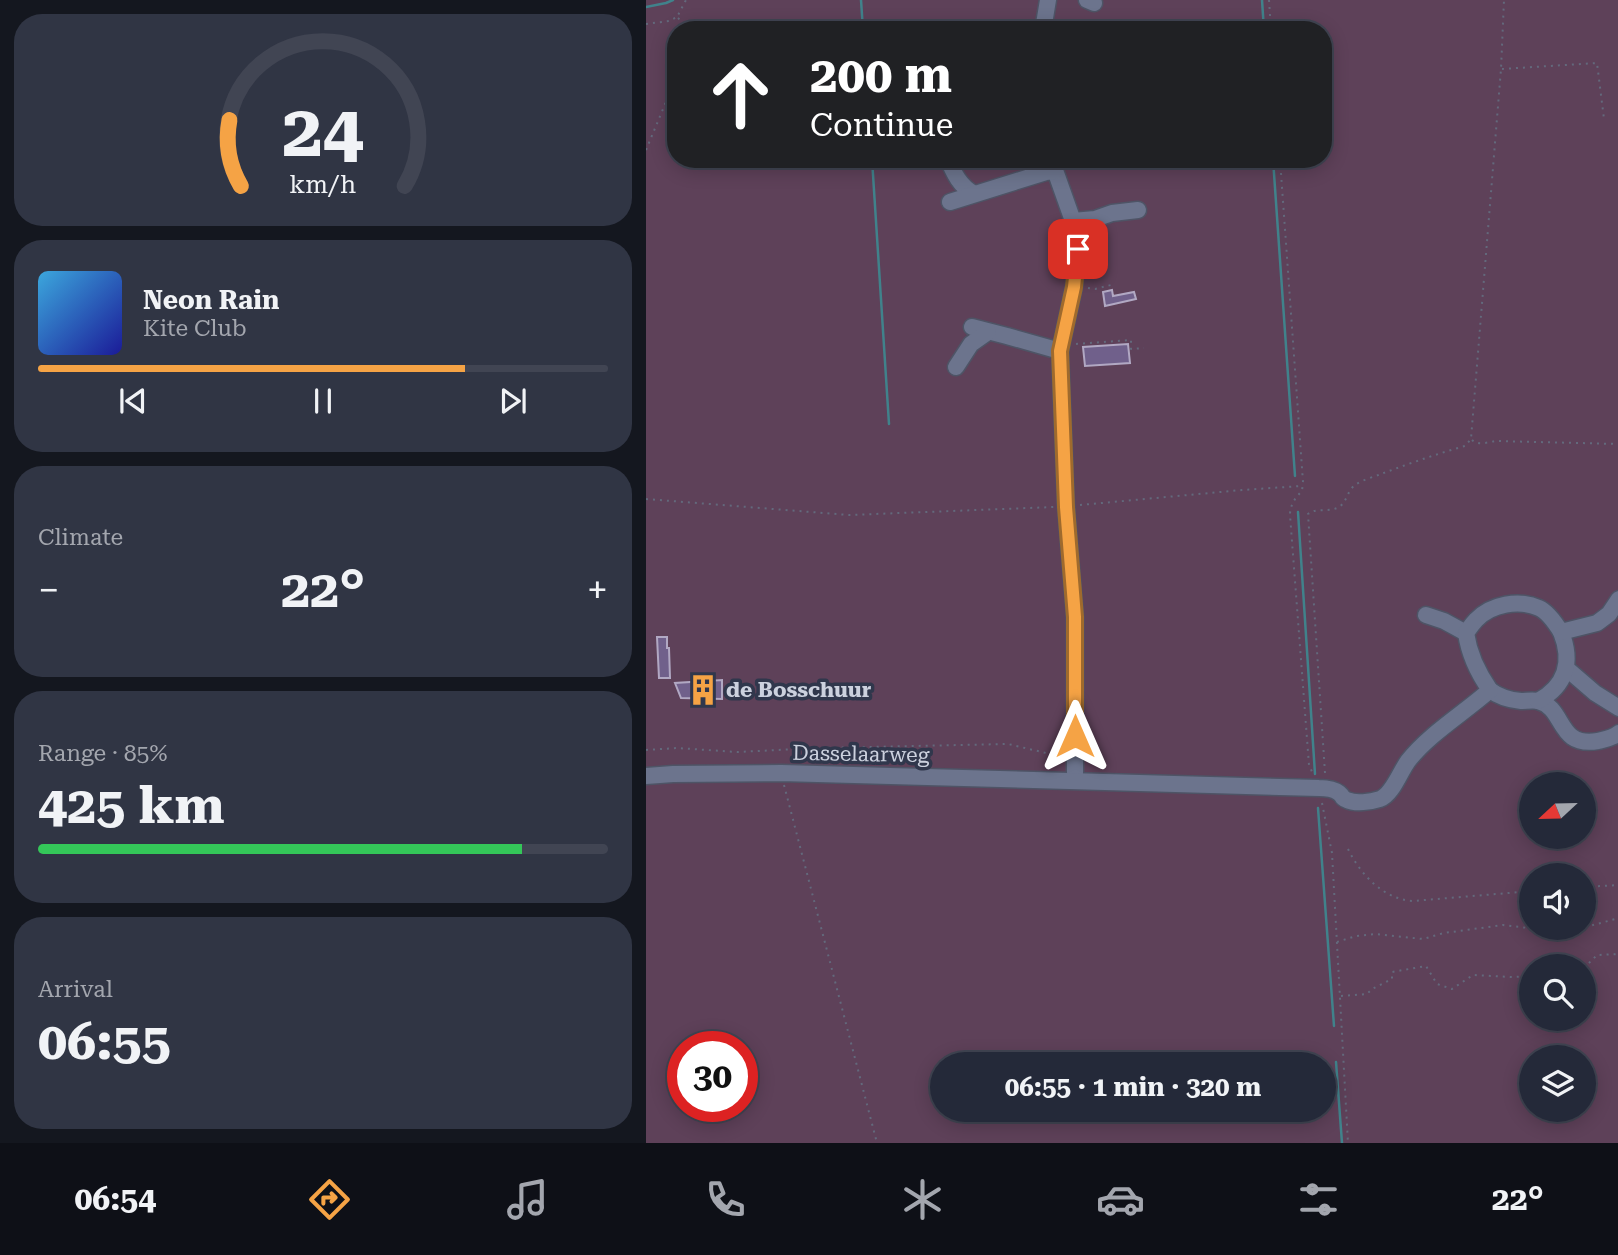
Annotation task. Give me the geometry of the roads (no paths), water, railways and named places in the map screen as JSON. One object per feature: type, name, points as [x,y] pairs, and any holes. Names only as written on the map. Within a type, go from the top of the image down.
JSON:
[{"type":"street","points":[[1044,21],[1048,0]]},
{"type":"street","points":[[952,168],[960,183],[974,194]]},
{"type":"street","points":[[950,202],[1046,172],[1050,168]]},
{"type":"street","points":[[1054,168],[1073,221],[1078,249],[1074,287],[1060,348],[1066,507],[1075,617],[1075,780]]},
{"type":"street","points":[[1073,221],[1138,210]]},
{"type":"street","points":[[956,367],[980,330],[1060,348]]},
{"type":"street","points":[[1561,632],[1597,623],[1609,614],[1618,599]]},
{"type":"street","points":[[1466,634],[1476,620],[1489,610],[1504,605],[1522,604],[1541,608],[1561,632],[1567,657],[1566,668],[1557,687],[1538,701]]},
{"type":"street","points":[[1426,615],[1444,621],[1466,634],[1473,659],[1490,690],[1497,695],[1538,701],[1546,705],[1566,732],[1582,741],[1605,740],[1618,733]]},
{"type":"street","points":[[1566,668],[1595,693],[1618,708]]},
{"type":"street","name":"Dasselaarweg","points":[[646,776],[781,773],[1323,788],[1338,792],[1345,800],[1356,802],[1381,799],[1390,793],[1398,775],[1422,746],[1490,690]]},
{"type":"waterway","points":[[646,7],[673,0]]},
{"type":"waterway","points":[[861,0],[862,21]]},
{"type":"waterway","points":[[1262,0],[1263,21]]},
{"type":"waterway","points":[[873,168],[889,424]]},
{"type":"waterway","points":[[1274,168],[1295,476]]},
{"type":"waterway","points":[[1298,512],[1315,774]]},
{"type":"waterway","points":[[1318,808],[1334,1026]]},
{"type":"waterway","points":[[1336,1062],[1342,1143]]},
{"type":"place","name":"de Bosschuur","points":[[703,690]]}]
